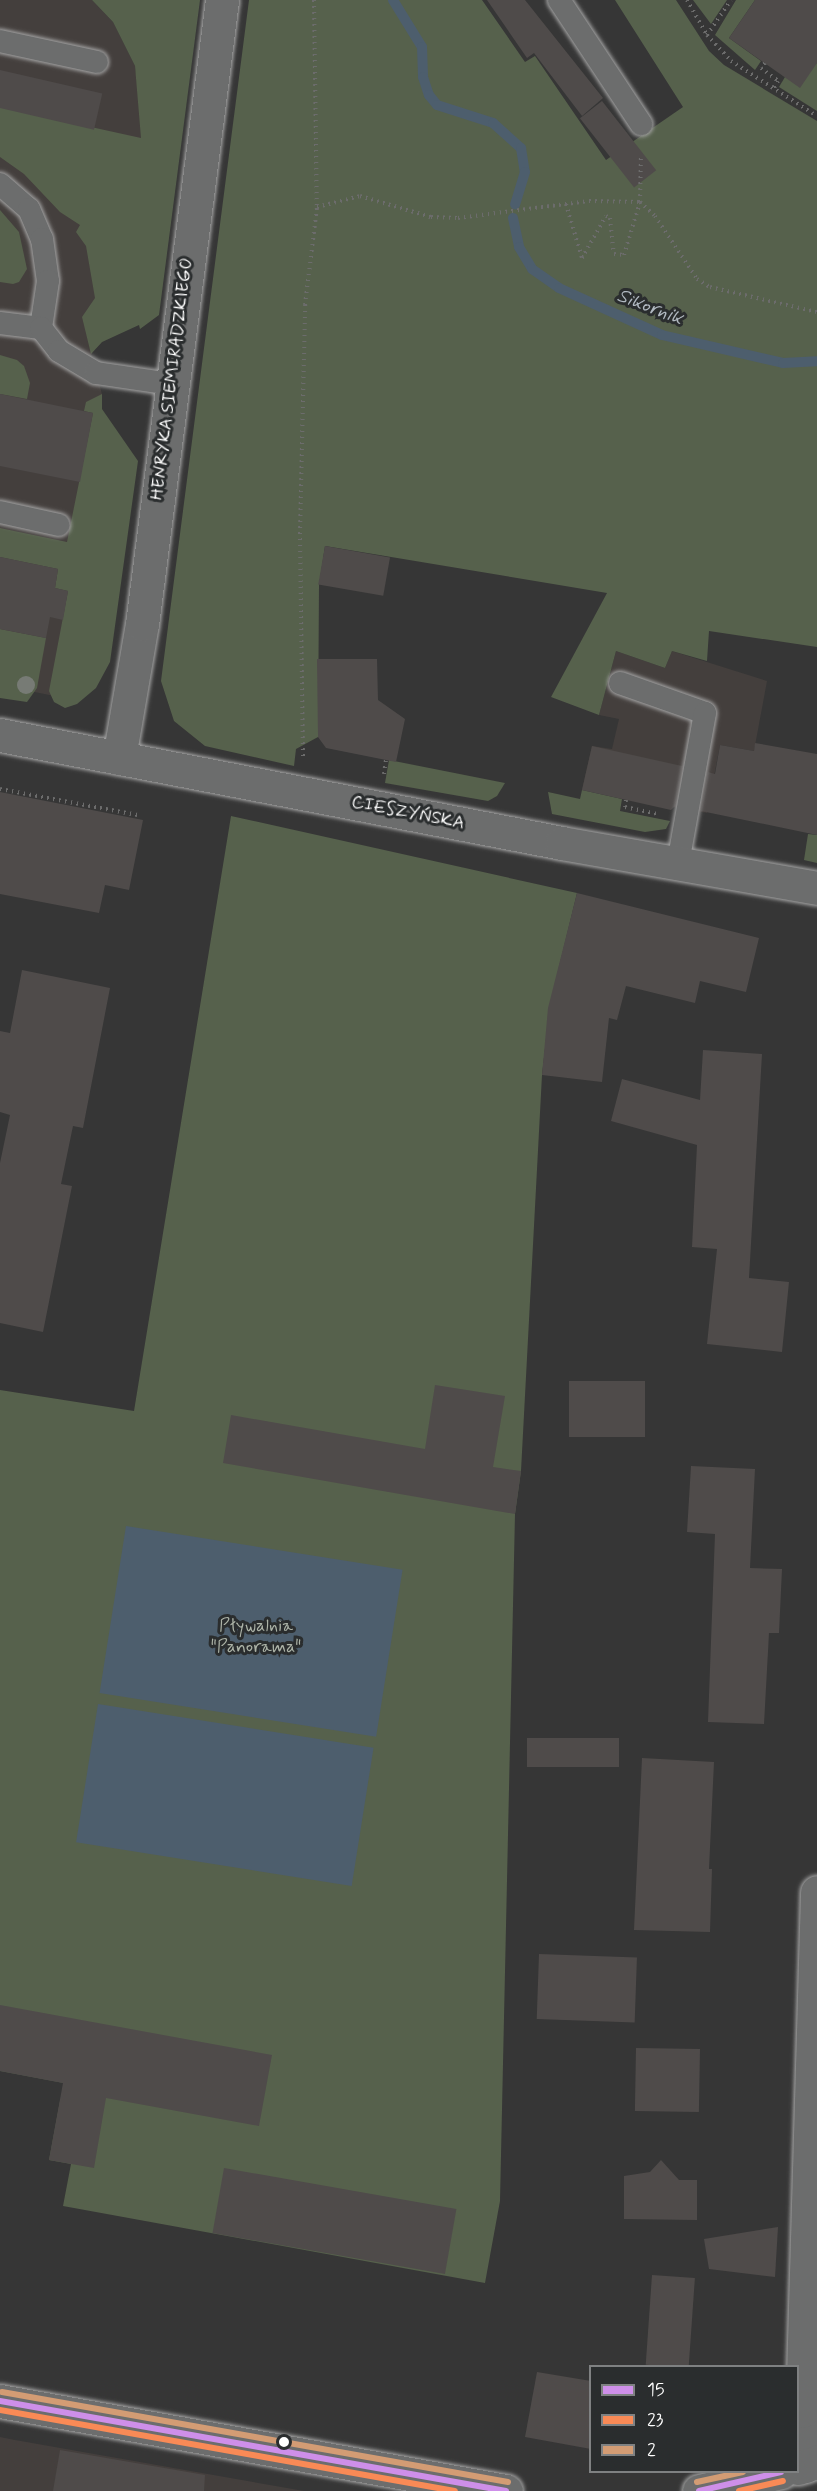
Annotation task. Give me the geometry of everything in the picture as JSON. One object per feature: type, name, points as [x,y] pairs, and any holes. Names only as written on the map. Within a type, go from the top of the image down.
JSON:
[{"type":"street","name":"HENRYKA SIEMIRADZKIEGO","points":[[119,758],[142,624],[222,0]]},
{"type":"street","name":"CIESZYŃSKA","points":[[0,735],[817,888]]},
{"type":"street","points":[[800,2467],[817,1892]]},
{"type":"street","points":[[0,2402],[506,2491]]},
{"type":"street","points":[[699,2491],[775,2473]]},
{"type":"lane","points":[[559,0],[641,124]]},
{"type":"lane","points":[[0,41],[97,62]]},
{"type":"lane","points":[[0,184],[29,209],[42,239],[48,281],[41,328]]},
{"type":"lane","points":[[0,323],[41,328],[59,351],[96,373],[171,384]]},
{"type":"lane","points":[[0,512],[59,525]]},
{"type":"lane","points":[[620,683],[705,713],[684,819],[678,863]]},
{"type":"path","points":[[303,760],[300,534],[304,339],[317,207],[314,0]]},
{"type":"path","points":[[687,0],[707,35],[730,61],[817,116]]},
{"type":"path","points":[[707,35],[731,0]]},
{"type":"path","points":[[765,63],[761,68],[778,81],[774,88]]},
{"type":"path","points":[[566,204],[582,258],[606,216],[610,218],[614,254],[624,255],[640,202],[641,149]]},
{"type":"path","points":[[317,207],[360,196],[431,217],[458,218],[566,204],[640,202],[655,216],[697,279],[710,287],[817,312]]},
{"type":"path","points":[[0,789],[138,814]]},
{"type":"path","points":[[626,800],[625,807],[684,819]]},
{"type":"shaded area","points":[[0,0],[92,0],[113,22],[135,66],[139,98],[150,237],[139,324],[102,342],[91,354],[102,394],[102,416],[74,700],[0,685]]},
{"type":"shaded area","points":[[616,651],[665,668],[672,651],[767,681],[754,751],[720,745],[707,813],[582,790],[592,746],[612,749],[619,719],[599,715]]},
{"type":"shaded area","points":[[0,2437],[15,2440],[304,2491],[0,2491]]},
{"type":"green space","points":[[92,0],[200,0],[159,315],[140,329],[139,325],[102,342],[91,354],[82,317],[95,298],[86,246],[76,232],[80,225],[60,212],[24,174],[0,157],[0,107],[141,138],[135,66],[113,22]]},
{"type":"green space","points":[[249,0],[482,0],[525,62],[535,56],[606,160],[683,107],[615,0],[676,0],[709,51],[724,65],[817,121],[817,647],[709,631],[707,661],[672,651],[665,668],[616,651],[599,715],[551,697],[607,593],[325,546],[319,585],[318,737],[296,749],[294,766],[205,746],[174,721],[161,681]]},
{"type":"green space","points":[[693,0],[727,0],[711,24]]},
{"type":"green space","points":[[736,0],[755,0],[729,38],[761,61],[755,70],[715,35]]},
{"type":"green space","points":[[817,63],[817,111],[779,87],[785,77]]},
{"type":"green space","points":[[0,210],[19,232],[27,269],[19,282],[13,284],[0,282]]},
{"type":"green space","points":[[0,355],[17,360],[24,366],[30,383],[27,399],[0,394]]},
{"type":"green space","points":[[102,394],[102,409],[138,461],[110,662],[96,688],[77,704],[65,708],[54,702],[49,691],[68,591],[55,588],[58,569],[0,557],[0,528],[67,542],[93,413],[84,411],[86,402]]},
{"type":"green space","points":[[0,629],[46,638],[37,688],[27,702],[0,698]]},
{"type":"green space","points":[[389,760],[505,783],[497,796],[488,801],[385,783]]},
{"type":"green space","points":[[582,790],[622,799],[620,811],[670,821],[666,829],[645,832],[552,814],[548,792],[580,799]]},
{"type":"green space","name":"Pływalnia \"Panorama\"","points":[[231,816],[577,893],[550,1004],[542,1075],[521,1471],[515,1514],[500,2201],[485,2283],[63,2206],[71,2164],[49,2160],[60,2101],[82,2104],[85,2087],[0,2071],[0,1390],[134,1411]]},
{"type":"green space","points":[[808,834],[817,835],[817,863],[804,860]]},
{"type":"water","points":[[126,1526],[403,1570],[376,1737],[100,1693]]},
{"type":"water","points":[[98,1704],[374,1748],[352,1886],[76,1842]]},
{"type":"building","points":[[487,0],[525,0],[603,98],[582,116],[534,53],[527,58]]},
{"type":"building","points":[[755,0],[817,0],[817,63],[800,88],[729,38]]},
{"type":"building","points":[[0,70],[102,94],[94,130],[0,108]]},
{"type":"building","points":[[602,101],[656,170],[634,188],[580,118]]},
{"type":"building","points":[[0,394],[93,413],[80,482],[0,466]]},
{"type":"building","points":[[325,546],[390,557],[383,596],[318,584]]},
{"type":"building","points":[[0,557],[58,569],[55,588],[68,591],[63,620],[50,617],[46,638],[0,629]]},
{"type":"building","points":[[317,659],[377,659],[378,700],[405,719],[396,762],[326,748],[318,737]]},
{"type":"building","points":[[755,743],[817,754],[817,835],[701,811],[708,772],[715,774],[720,745],[754,751]]},
{"type":"building","points":[[592,746],[682,766],[675,806],[671,810],[582,790]]},
{"type":"building","points":[[0,792],[143,820],[129,890],[105,885],[99,913],[0,894]]},
{"type":"building","points":[[577,893],[759,938],[746,992],[700,981],[695,1003],[626,986],[617,1020],[609,1018],[602,1082],[542,1075],[548,1008]]},
{"type":"building","points":[[22,970],[110,988],[83,1128],[73,1126],[61,1184],[72,1186],[43,1332],[0,1323],[0,1163],[10,1115],[0,1112],[0,1031],[10,1033]]},
{"type":"building","points":[[703,1050],[762,1054],[749,1278],[789,1282],[782,1352],[707,1344],[717,1249],[692,1247],[697,1145],[611,1121],[622,1079],[700,1100]]},
{"type":"building","points":[[569,1381],[645,1381],[645,1437],[569,1437]]},
{"type":"building","points":[[435,1385],[505,1396],[493,1467],[521,1471],[515,1514],[223,1463],[231,1415],[425,1449]]},
{"type":"building","points":[[691,1466],[755,1469],[750,1568],[782,1569],[779,1633],[769,1633],[764,1724],[708,1722],[715,1534],[687,1532]]},
{"type":"building","points":[[527,1738],[619,1738],[619,1767],[527,1767]]},
{"type":"building","points":[[642,1758],[714,1762],[709,1869],[712,1869],[710,1932],[634,1930]]},
{"type":"building","points":[[539,1954],[637,1957],[635,2022],[537,2019]]},
{"type":"building","points":[[0,2005],[272,2055],[259,2126],[106,2098],[94,2168],[49,2160],[63,2083],[0,2071]]},
{"type":"building","points":[[636,2048],[700,2049],[699,2112],[635,2111]]},
{"type":"building","points":[[661,2160],[679,2180],[697,2180],[697,2220],[624,2219],[624,2176],[650,2172]]},
{"type":"building","points":[[224,2168],[456,2209],[445,2274],[213,2233]]},
{"type":"building","points":[[778,2227],[775,2277],[709,2269],[704,2239]]},
{"type":"building","points":[[652,2275],[695,2278],[689,2365],[646,2365]]},
{"type":"building","points":[[537,2372],[589,2381],[589,2449],[525,2437]]},
{"type":"building","points":[[60,2450],[205,2475],[204,2491],[53,2491]]},
{"type":"waterway","points":[[393,0],[422,47],[423,77],[429,95],[437,105],[493,123],[521,148],[525,172],[515,205]]},
{"type":"waterway","name":"Sikornik","points":[[513,218],[519,247],[532,269],[559,288],[662,335],[783,363],[817,361]]},
{"type":"transit line","name":"2","points":[[2,2392],[508,2482]]},
{"type":"transit line","name":"15","points":[[0,2401],[506,2491]]},
{"type":"transit line","name":"23","points":[[0,2410],[455,2491]]},
{"type":"transit line","name":"2","points":[[697,2482],[738,2473]]},
{"type":"transit line","name":"15","points":[[699,2491],[777,2473]]},
{"type":"transit line","name":"23","points":[[739,2491],[783,2481]]}]
